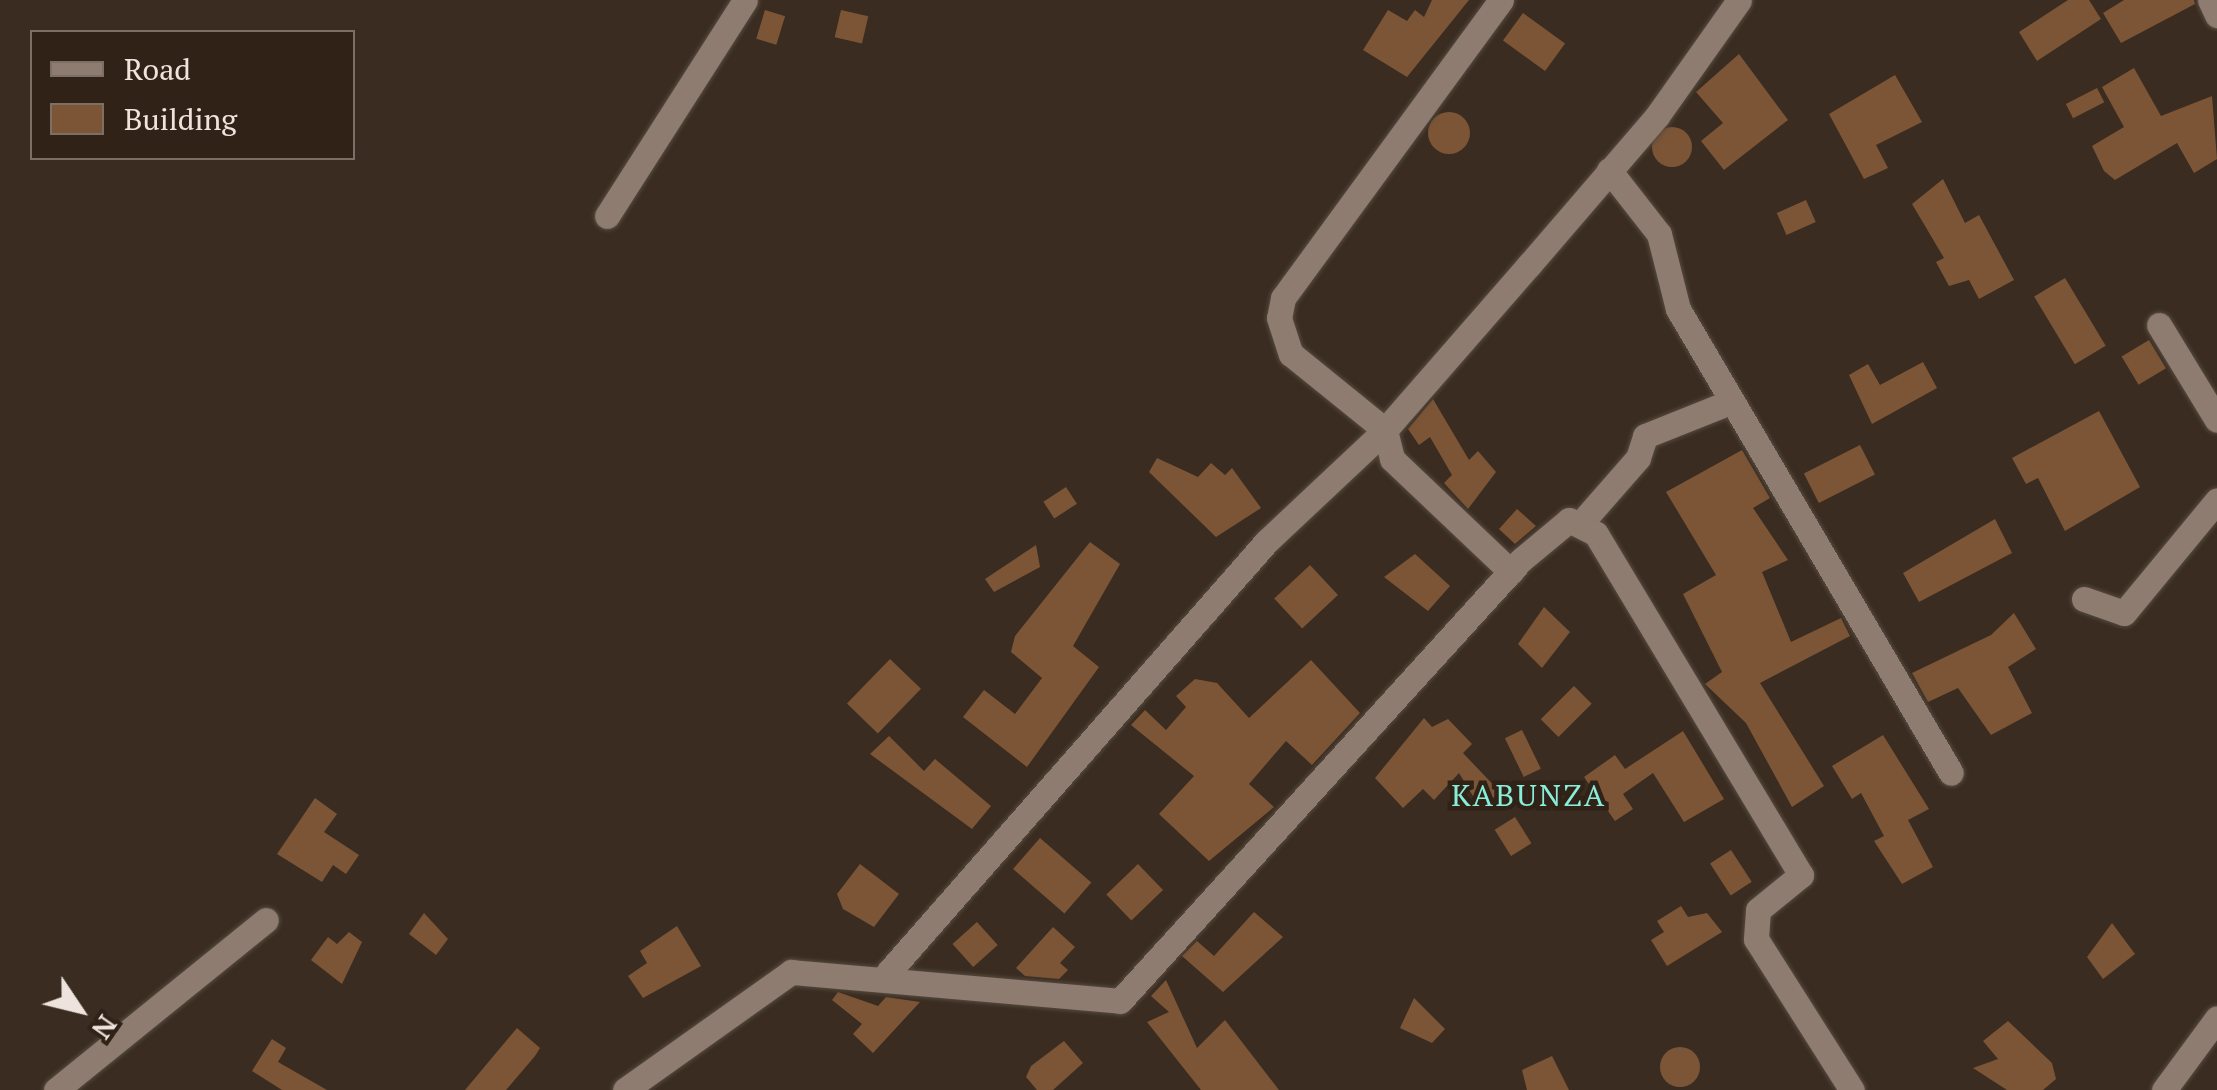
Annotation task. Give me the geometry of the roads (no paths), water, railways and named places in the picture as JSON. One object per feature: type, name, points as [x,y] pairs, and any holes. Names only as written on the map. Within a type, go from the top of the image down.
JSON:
[{"type":"street","points":[[607,216],[745,0]]},
{"type":"street","points":[[1501,0],[1283,298],[1290,354],[1384,430],[1392,458],[1510,572]]},
{"type":"street","points":[[885,976],[1267,542],[1384,430],[1608,170],[1739,0]]},
{"type":"street","points":[[2210,0],[2217,15]]},
{"type":"street","points":[[1608,170],[1659,234],[1664,280],[1730,402],[1951,773]]},
{"type":"street","points":[[2159,325],[2217,420]]},
{"type":"street","points":[[1582,522],[1638,458],[1645,436],[1730,402]]},
{"type":"street","points":[[2084,598],[2124,612],[2217,500]]},
{"type":"street","points":[[624,1090],[779,974],[885,976],[960,994],[1120,1001],[1510,572],[1569,520],[1582,522],[1801,875],[1758,910],[1756,939],[1852,1090]]},
{"type":"street","points":[[56,1090],[266,920]]},
{"type":"street","points":[[2164,1090],[2217,1018]]},
{"type":"district","name":"KABUNZA","points":[[1529,795]]}]
